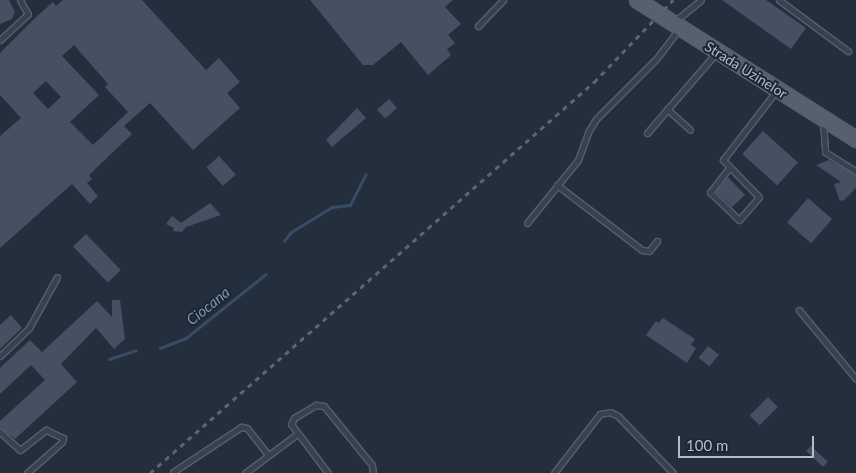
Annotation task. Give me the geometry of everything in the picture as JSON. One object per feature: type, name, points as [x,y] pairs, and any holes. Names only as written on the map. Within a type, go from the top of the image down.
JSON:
[{"type":"main road","name":"Strada Uzinelor","points":[[637,0],[856,139]]},
{"type":"lane","points":[[0,40],[28,14],[20,0]]},
{"type":"lane","points":[[478,26],[503,0]]},
{"type":"lane","points":[[527,224],[582,153],[588,132],[596,119],[657,58],[676,25],[701,0]]},
{"type":"lane","points":[[779,0],[848,50]]},
{"type":"lane","points":[[646,132],[717,51]]},
{"type":"lane","points":[[729,168],[710,192],[737,220],[760,197],[723,160],[778,90]]},
{"type":"lane","points":[[667,109],[690,130]]},
{"type":"lane","points":[[823,118],[825,152],[856,171]]},
{"type":"lane","points":[[558,185],[642,250],[649,251],[657,241]]},
{"type":"lane","points":[[0,356],[29,328],[57,277]]},
{"type":"lane","points":[[799,310],[856,379]]},
{"type":"lane","points":[[328,473],[292,428],[292,419],[314,406],[324,406],[372,465],[373,473]]},
{"type":"lane","points":[[554,473],[600,414],[610,412],[618,416],[673,473]]},
{"type":"lane","points":[[173,472],[242,427],[247,428],[268,456]]},
{"type":"lane","points":[[0,432],[20,450],[46,430],[63,438],[62,442],[27,473]]},
{"type":"lane","points":[[244,473],[297,434]]},
{"type":"building","points":[[0,0],[9,0],[15,12],[12,19],[0,24]]},
{"type":"building","points":[[63,0],[142,0],[206,70],[219,58],[240,82],[227,93],[240,108],[193,150],[150,103],[124,126],[132,134],[89,175],[92,179],[87,183],[98,196],[90,204],[72,184],[0,248],[0,136],[21,118],[0,95],[0,53],[53,2],[56,6]],"holes":[[[74,45],[108,84],[105,87],[128,112],[93,145],[70,122],[99,95],[62,56]],[[46,81],[61,97],[48,109],[33,93]]]},
{"type":"building","points":[[310,0],[453,0],[445,7],[461,24],[448,35],[455,43],[447,49],[451,55],[428,75],[401,42],[373,65],[363,65]]},
{"type":"building","points":[[722,0],[766,0],[806,28],[791,49]]},
{"type":"building","points":[[389,99],[397,108],[385,119],[377,110]]},
{"type":"building","points":[[357,108],[366,118],[332,147],[326,140]]},
{"type":"building","points":[[763,131],[798,162],[777,185],[742,154]]},
{"type":"building","points":[[219,156],[236,175],[223,186],[206,167]]},
{"type":"building","points":[[829,160],[856,175],[856,188],[844,200],[840,201],[834,184],[841,182],[816,165]]},
{"type":"building","points":[[728,177],[745,195],[732,207],[716,192]]},
{"type":"building","points":[[808,198],[832,219],[811,243],[787,222]]},
{"type":"building","points":[[210,203],[221,215],[186,227],[182,232],[173,231],[174,228],[166,224],[172,216],[181,223]]},
{"type":"building","points":[[86,234],[121,270],[108,282],[73,247]]},
{"type":"building","points":[[112,300],[120,300],[125,339],[114,349],[96,328],[61,364],[77,382],[15,439],[0,428],[0,421],[45,380],[31,365],[0,394],[0,368],[30,340],[42,352],[97,301],[112,317]]},
{"type":"building","points":[[11,315],[22,328],[0,349],[0,325]]},
{"type":"building","points":[[663,318],[695,339],[691,345],[696,348],[687,363],[646,335],[656,321],[659,323]]},
{"type":"building","points":[[708,346],[719,355],[709,366],[699,358]]},
{"type":"building","points":[[768,397],[778,407],[760,425],[750,415]]},
{"type":"building","points":[[811,446],[828,462],[823,467],[806,451]]},
{"type":"waterway","name":"Ciocana","points":[[284,241],[291,232],[332,207],[350,205],[365,175]]},
{"type":"waterway","name":"Ciocana","points":[[160,348],[186,338],[266,274]]},
{"type":"waterway","name":"Ciocana","points":[[109,359],[136,350]]},
{"type":"railway","points":[[150,473],[594,82],[673,0]]}]
